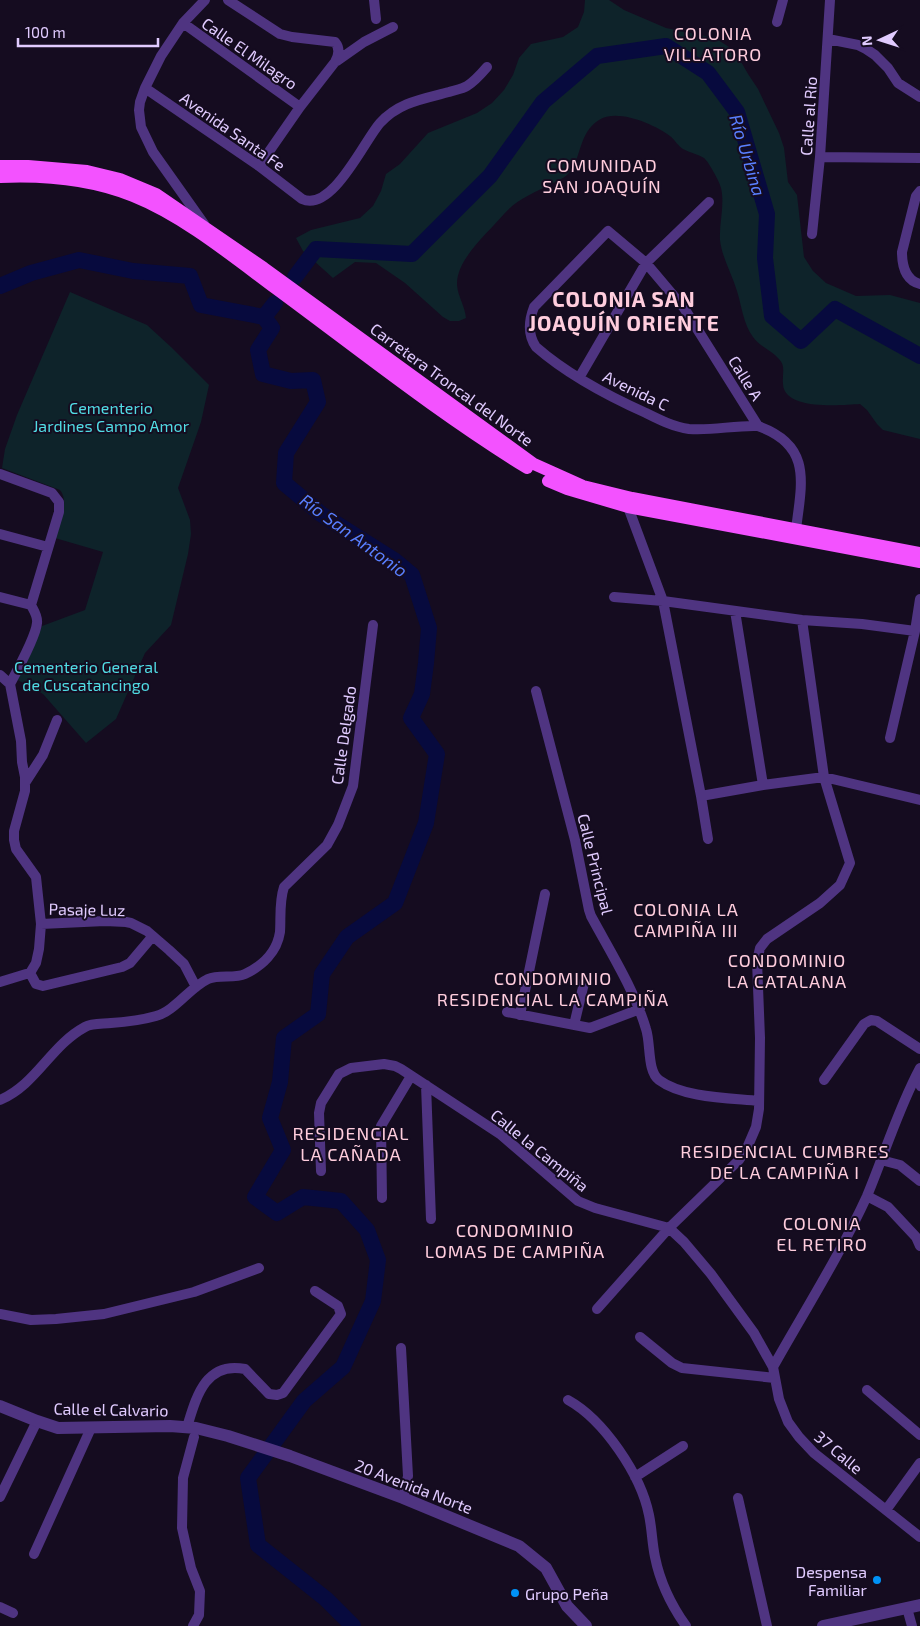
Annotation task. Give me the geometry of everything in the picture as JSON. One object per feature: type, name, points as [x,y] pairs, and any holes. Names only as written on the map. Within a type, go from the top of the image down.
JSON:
[{"type":"main road","name":"Carretera Troncal del Norte","points":[[0,166],[28,166],[88,171],[120,179],[156,194],[206,227],[534,464],[583,486],[632,498],[920,553]]},
{"type":"main road","name":"Carretera Troncal del Norte","points":[[0,177],[49,177],[89,182],[118,190],[158,207],[239,262],[419,395],[500,452],[542,478],[567,490],[628,507],[920,562]]},
{"type":"street","points":[[205,0],[183,23],[161,56],[145,88],[139,106],[140,121],[154,154],[206,227]]},
{"type":"street","points":[[228,0],[280,34],[334,42],[338,46],[339,51],[335,62]]},
{"type":"street","points":[[374,0],[376,19]]},
{"type":"street","points":[[777,22],[783,0]]},
{"type":"street","name":"Calle al Rio","points":[[812,234],[820,157],[830,0]]},
{"type":"street","name":"Calle El Milagro","points":[[183,23],[300,107]]},
{"type":"street","name":"Calle El Milagro","points":[[259,166],[300,107],[335,62],[364,42],[394,27]]},
{"type":"street","points":[[828,39],[858,45],[866,49],[874,55],[898,82],[920,97]]},
{"type":"street","name":"Avenida Santa Fe","points":[[145,88],[259,166],[302,199],[310,201],[320,198],[336,187],[373,132],[392,111],[405,104],[465,87],[479,76],[486,67]]},
{"type":"street","points":[[820,157],[920,158]]},
{"type":"street","points":[[920,192],[916,196],[902,252],[902,261],[904,270],[909,277],[920,284]]},
{"type":"street","points":[[578,378],[646,263],[709,202]]},
{"type":"street","name":"Calle A","points":[[530,324],[538,301],[608,230],[646,263],[684,308],[758,426],[770,430],[791,446],[797,457],[801,486],[796,529]]},
{"type":"street","name":"Avenida C","points":[[530,324],[532,341],[536,347],[578,378],[627,404],[675,426],[697,429],[758,426]]},
{"type":"street","points":[[0,474],[52,494],[59,502],[59,512],[52,539],[31,605],[37,616],[38,624],[10,684]]},
{"type":"street","points":[[628,507],[663,600],[708,839]]},
{"type":"street","points":[[0,534],[48,547]]},
{"type":"street","points":[[0,597],[31,605]]},
{"type":"street","points":[[614,597],[663,600],[802,620],[862,624],[914,631]]},
{"type":"street","points":[[890,738],[920,599]]},
{"type":"street","points":[[736,611],[764,785]]},
{"type":"street","points":[[597,1309],[669,1228],[739,1160],[747,1148],[756,1127],[759,1101],[758,953],[767,939],[820,903],[840,885],[850,863],[824,777],[802,620]]},
{"type":"street","name":"Calle Delgado","points":[[0,1100],[29,1081],[57,1048],[71,1035],[88,1025],[124,1022],[157,1016],[167,1012],[207,979],[243,975],[258,968],[268,960],[278,940],[281,896],[284,887],[327,845],[338,825],[353,786],[374,625]]},
{"type":"street","points":[[0,675],[10,684],[22,741],[25,783],[14,840],[16,848],[36,877],[41,924],[36,963],[30,972],[0,982]]},
{"type":"street","name":"Calle Principal","points":[[536,691],[575,840],[589,910],[640,1009],[649,1040],[652,1069],[657,1079],[686,1092],[759,1101]]},
{"type":"street","points":[[25,783],[43,755],[57,720]]},
{"type":"street","points":[[701,796],[824,777],[920,800]]},
{"type":"street","points":[[520,1014],[545,894]]},
{"type":"street","name":"Pasaje Luz","points":[[41,924],[126,922],[146,931],[170,950],[184,964],[196,987]]},
{"type":"street","points":[[30,972],[36,984],[43,986],[122,967],[130,963],[152,937]]},
{"type":"street","points":[[574,1025],[585,979]]},
{"type":"street","points":[[507,1012],[590,1028],[640,1009]]},
{"type":"street","points":[[824,1080],[864,1024],[870,1020],[878,1021],[920,1049]]},
{"type":"street","name":"Calle la Campiña","points":[[321,1171],[319,1113],[321,1103],[339,1074],[351,1068],[390,1064],[395,1066],[500,1134],[578,1201],[595,1208],[669,1228],[695,1254],[721,1286],[754,1333],[773,1367]]},
{"type":"street","points":[[382,1198],[381,1126],[411,1076]]},
{"type":"street","points":[[773,1367],[834,1262],[867,1196],[902,1103],[918,1078]]},
{"type":"street","points":[[426,1085],[431,1219]]},
{"type":"street","points":[[881,1160],[900,1165],[920,1181]]},
{"type":"street","points":[[867,1196],[888,1206],[916,1237],[920,1246]]},
{"type":"street","points":[[0,1314],[31,1320],[56,1320],[104,1314],[185,1294],[260,1268]]},
{"type":"street","points":[[193,1626],[199,1615],[200,1591],[191,1568],[182,1528],[183,1478],[192,1431],[195,1401],[202,1386],[212,1376],[223,1370],[234,1368],[245,1369],[269,1394],[277,1395],[283,1393],[340,1314],[338,1306],[315,1291]]},
{"type":"street","points":[[640,1337],[672,1363],[682,1368],[775,1378]]},
{"type":"street","points":[[401,1348],[408,1476],[403,1498]]},
{"type":"street","name":"37 Calle","points":[[773,1367],[783,1410],[788,1422],[799,1437],[814,1453],[920,1537]]},
{"type":"street","points":[[867,1390],[920,1435]]},
{"type":"street","points":[[568,1400],[584,1410],[600,1425],[635,1477],[648,1512],[655,1555],[666,1591],[686,1626]]},
{"type":"street","name":"Calle el Calvario","points":[[0,1406],[37,1422],[58,1428],[170,1426],[192,1431]]},
{"type":"street","points":[[0,1497],[37,1422]]},
{"type":"street","points":[[34,1554],[91,1428]]},
{"type":"street","name":"20 Avenida Norte","points":[[192,1431],[228,1436],[290,1456],[403,1498],[519,1546],[546,1568],[567,1606],[586,1626]]},
{"type":"street","points":[[635,1477],[683,1446]]},
{"type":"street","points":[[886,1510],[920,1463]]},
{"type":"street","points":[[738,1498],[767,1626]]},
{"type":"street","points":[[823,1626],[914,1606],[912,1626]]},
{"type":"street","points":[[0,1607],[13,1613]]},
{"type":"green space","points":[[585,0],[609,0],[624,10],[666,28],[715,38],[729,47],[740,60],[758,89],[779,133],[784,148],[788,182],[797,195],[804,257],[813,271],[826,283],[856,296],[890,295],[920,303],[920,439],[883,430],[860,404],[815,404],[793,399],[786,393],[783,384],[781,362],[756,340],[745,321],[720,240],[722,194],[714,172],[704,158],[683,149],[663,131],[645,122],[615,116],[599,120],[587,132],[576,161],[568,174],[514,204],[509,209],[474,247],[462,266],[458,275],[457,285],[466,318],[459,321],[450,321],[443,317],[405,283],[376,263],[355,262],[333,278],[303,251],[296,238],[311,230],[360,218],[373,206],[381,191],[386,174],[400,164],[428,133],[477,113],[492,103],[504,90],[513,75],[519,58],[531,44],[563,37],[578,27],[584,12]]},
{"type":"green space","name":"Cementerio Jardines Campo Amor","points":[[70,292],[147,325],[209,385],[201,422],[178,488],[190,520],[191,534],[171,625],[145,653],[116,719],[86,743],[43,694],[16,679],[42,626],[85,610],[103,552],[55,538],[64,507],[63,495],[60,490],[2,468],[5,449],[17,415]]},
{"type":"waterway","name":"Río Urbina","points":[[295,277],[316,249],[412,254],[490,176],[543,102],[597,56],[666,46],[708,73],[737,112],[767,214],[765,258],[772,316],[801,341],[835,309],[920,356]]},
{"type":"waterway","points":[[0,286],[31,273],[79,260],[133,271],[190,276],[201,305],[264,317]]},
{"type":"waterway","name":"Río Urbina","points":[[264,317],[275,303]]},
{"type":"waterway","name":"Río San Antonio","points":[[264,317],[272,328],[258,350],[263,374],[291,381],[313,380],[318,402],[286,453],[284,483],[321,514],[394,560],[412,575],[429,628],[422,694],[411,718],[437,754],[426,823],[395,903],[347,937],[322,974],[318,1014],[284,1038],[280,1082],[270,1118],[283,1150],[255,1197],[277,1213],[303,1197],[341,1201],[367,1230],[378,1260],[373,1301],[343,1367],[304,1401],[248,1478],[258,1545],[326,1599],[353,1626]]},
{"type":"place","name":"Despensa Familiar","points":[[877,1580]]},
{"type":"place","name":"Grupo Peña","points":[[515,1593]]},
{"type":"district","name":"COLONIA VILLATORO","points":[[713,43]]},
{"type":"district","name":"COMUNIDAD SAN JOAQUÍN","points":[[602,175]]},
{"type":"district","name":"COLONIA SAN JOAQUÍN ORIENTE","points":[[624,310]]},
{"type":"district","name":"COLONIA LA CAMPIÑA III","points":[[686,920]]},
{"type":"district","name":"CONDOMINIO LA CATALANA","points":[[787,970]]},
{"type":"district","name":"CONDOMINIO RESIDENCIAL LA CAMPIÑA","points":[[553,988]]},
{"type":"district","name":"RESIDENCIAL LA CAÑADA","points":[[351,1143]]},
{"type":"district","name":"RESIDENCIAL CUMBRES DE LA CAMPIÑA I","points":[[785,1161]]},
{"type":"district","name":"COLONIA EL RETIRO","points":[[822,1233]]},
{"type":"district","name":"CONDOMINIO LOMAS DE CAMPIÑA","points":[[515,1240]]},
{"type":"park label","name":"Cementerio General de Cuscatancingo","points":[[86,675]]}]
